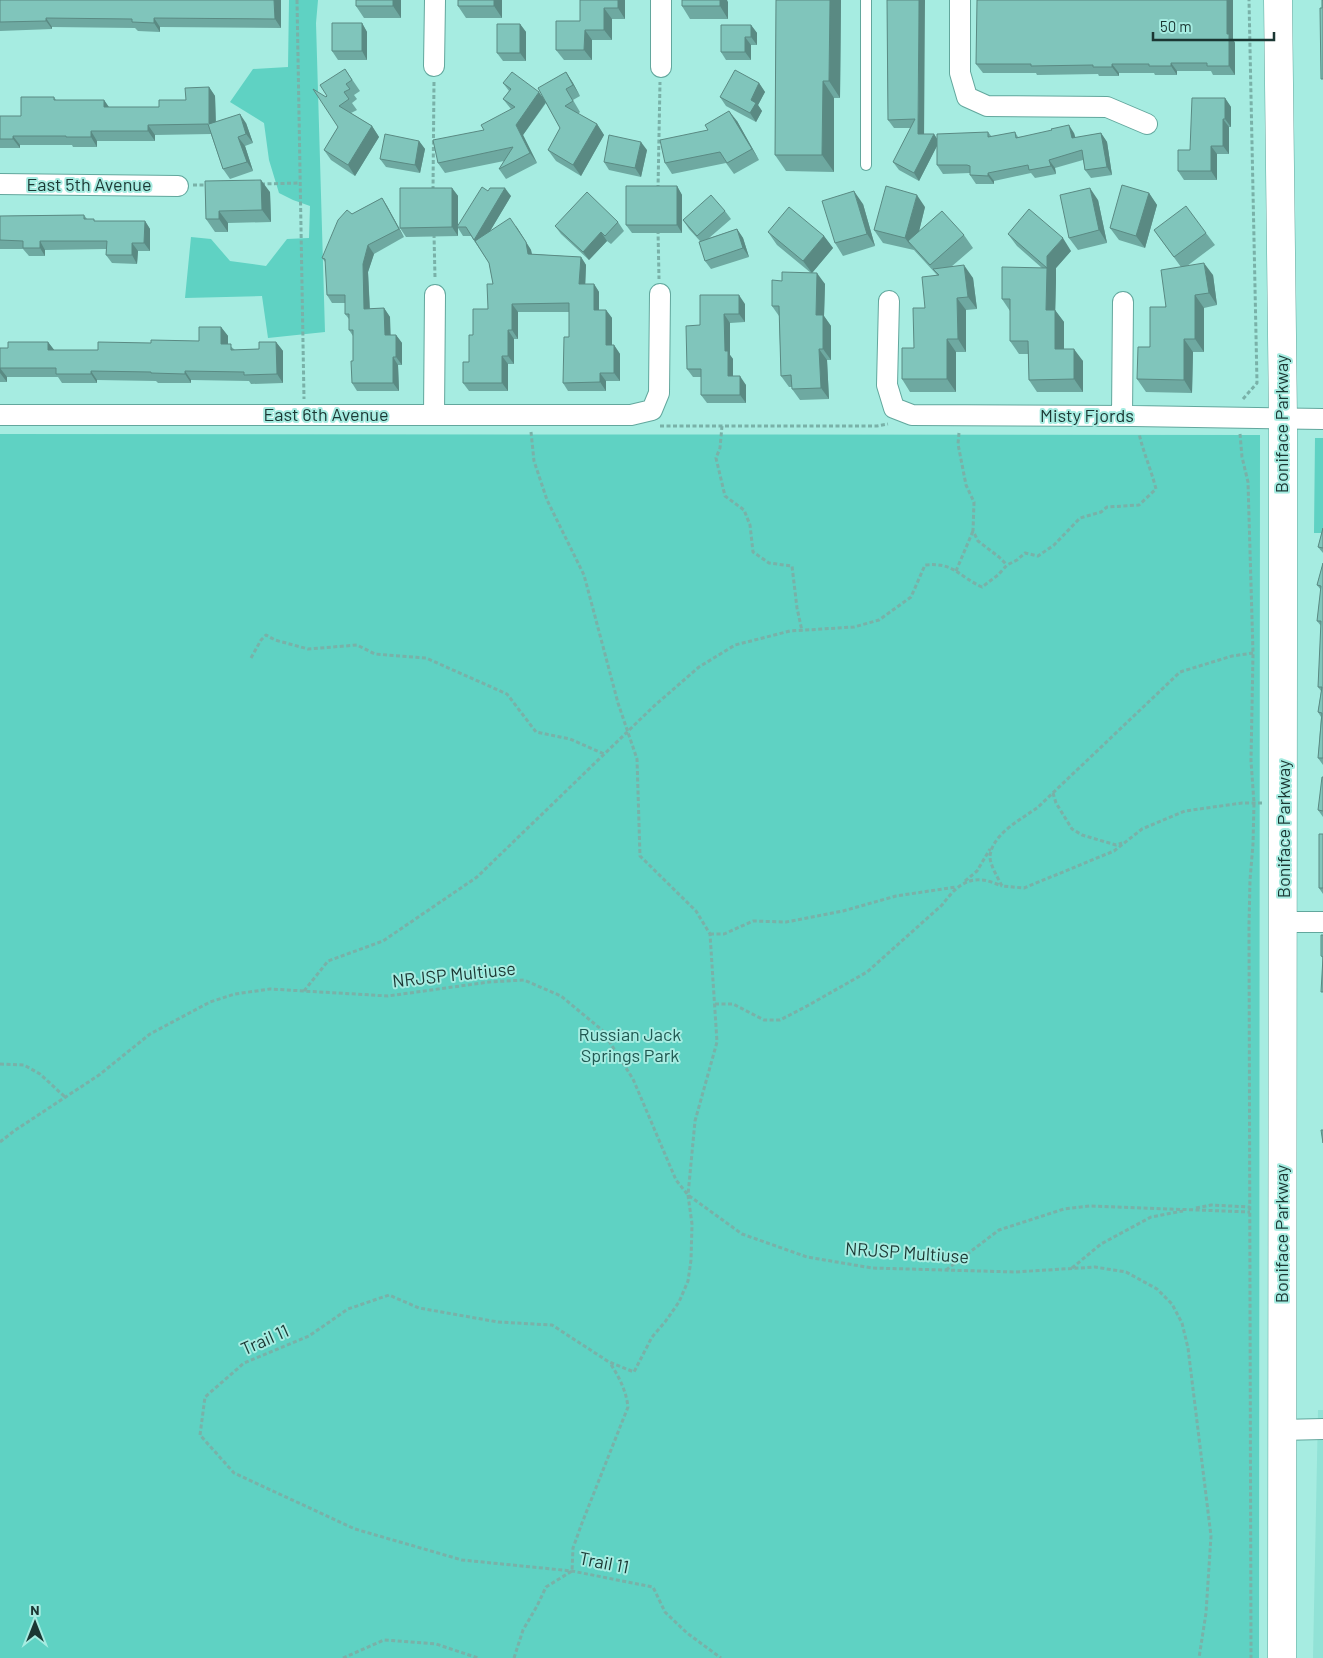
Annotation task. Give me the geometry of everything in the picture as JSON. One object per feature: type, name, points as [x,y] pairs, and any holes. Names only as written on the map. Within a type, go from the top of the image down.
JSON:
[{"type":"main road","name":"Boniface Parkway","points":[[1278,0],[1283,419],[1284,802],[1281,1430],[1282,1658]]},
{"type":"street","points":[[434,66],[435,0]]},
{"type":"street","points":[[661,0],[661,67]]},
{"type":"street","points":[[960,0],[960,73],[968,96],[987,106],[1107,106],[1147,124]]},
{"type":"street","name":"East 5th Avenue","points":[[0,184],[178,186]]},
{"type":"street","points":[[647,411],[659,392],[660,294]]},
{"type":"street","points":[[434,415],[435,295]]},
{"type":"street","name":"Misty Fjords","points":[[889,301],[887,385],[894,408],[912,415],[1283,419]]},
{"type":"street","points":[[1123,302],[1128,416]]},
{"type":"street","name":"East 6th Avenue","points":[[0,416],[631,415],[647,411]]},
{"type":"street","points":[[1283,419],[1323,419]]},
{"type":"street","points":[[1284,922],[1323,922]]},
{"type":"street","points":[[1281,1430],[1323,1430]]},
{"type":"lane","points":[[866,0],[866,165]]},
{"type":"path","points":[[297,0],[304,415]]},
{"type":"path","points":[[1249,0],[1256,383],[1244,399],[1238,401],[1242,457],[1248,482],[1253,653],[1251,761],[1254,803],[1249,916],[1251,1658]]},
{"type":"path","points":[[433,198],[434,66]]},
{"type":"path","points":[[658,197],[661,67]]},
{"type":"path","points":[[253,184],[300,183]]},
{"type":"path","points":[[178,186],[216,185]]},
{"type":"path","points":[[658,225],[660,294]]},
{"type":"path","points":[[434,233],[435,295]]},
{"type":"path","points":[[647,411],[658,426],[877,426],[898,423],[912,415]]},
{"type":"path","points":[[530,415],[534,461],[547,500],[584,575],[618,703],[637,759],[640,856],[696,911],[710,934],[717,1042],[695,1121],[688,1195]]},
{"type":"path","points":[[956,570],[973,531],[974,502],[966,485],[958,444],[959,416]]},
{"type":"path","points":[[303,991],[328,961],[383,941],[477,877],[654,706],[700,667],[736,645],[790,631],[854,627],[879,620],[911,597],[926,565],[938,564],[950,567],[971,582],[982,586],[1025,553],[1038,556],[1054,545],[1080,518],[1101,512],[1107,507],[1139,504],[1156,489],[1152,473],[1143,452],[1138,428],[1128,416]]},
{"type":"path","points":[[722,426],[720,448],[716,458],[725,496],[744,510],[750,524],[753,552],[769,563],[792,566],[802,631]]},
{"type":"path","points":[[973,531],[978,541],[1007,565]]},
{"type":"path","points":[[251,658],[261,640],[266,636],[308,649],[357,646],[375,654],[426,658],[507,694],[536,732],[570,739],[604,754]]},
{"type":"path","points":[[715,1004],[733,1004],[764,1020],[780,1020],[867,972],[977,871],[993,844],[1012,824],[1037,808],[1180,672],[1232,656],[1253,653]]},
{"type":"path","points":[[1053,793],[1056,803],[1072,829],[1082,835],[1116,845],[1125,842]]},
{"type":"path","points":[[710,934],[724,934],[752,921],[786,922],[843,911],[896,896],[939,891],[959,886],[965,882],[982,880],[1002,886],[1024,888],[1114,851],[1142,829],[1185,810],[1284,802]]},
{"type":"path","points":[[993,844],[990,859],[1002,886]]},
{"type":"path","name":"NRJSP Multiuse","points":[[0,1142],[99,1075],[150,1034],[210,1002],[235,994],[270,989],[388,996],[489,982],[524,980],[561,996],[602,1030],[633,1079],[676,1180],[688,1195],[742,1234],[807,1257],[872,1268],[1015,1272],[1095,1267],[1126,1272],[1157,1289],[1172,1304],[1182,1323],[1188,1348],[1211,1536],[1206,1613],[1198,1658]]},
{"type":"path","points":[[0,1064],[24,1065],[40,1074],[65,1097]]},
{"type":"path","name":"Trail 11","points":[[688,1195],[692,1224],[691,1260],[688,1281],[679,1302],[652,1337],[634,1372],[609,1362],[552,1325],[498,1322],[427,1310],[389,1295],[348,1310],[309,1336],[244,1362],[205,1397],[200,1435],[234,1473],[355,1529],[462,1560],[572,1571],[653,1587],[665,1612],[687,1633],[720,1658]]},
{"type":"path","points":[[1072,1268],[1101,1244],[1151,1217],[1212,1205],[1250,1207]]},
{"type":"path","points":[[946,1270],[999,1230],[1064,1209],[1090,1206],[1250,1212]]},
{"type":"path","points":[[514,1658],[523,1630],[546,1586],[572,1571],[573,1548],[628,1407],[627,1397],[621,1380],[609,1362]]},
{"type":"path","points":[[344,1658],[384,1640],[436,1644],[478,1658]]},
{"type":"shaded area","points":[[1318,1410],[1323,1410],[1323,1658],[1313,1658]]},
{"type":"green space","points":[[289,0],[318,0],[316,23],[325,332],[268,338],[262,296],[185,298],[191,237],[211,239],[230,261],[266,266],[287,239],[309,238],[310,206],[279,193],[269,160],[264,123],[230,102],[253,69],[288,67]]},
{"type":"green space","name":"Russian Jack Springs Park","points":[[0,434],[1260,435],[1259,1658],[0,1658]]},
{"type":"green space","points":[[1315,438],[1323,438],[1323,533],[1314,533]]},
{"type":"building","points":[[0,0],[274,0],[275,19],[154,18],[154,23],[132,22],[132,19],[46,18],[46,21],[0,22]]},
{"type":"building","points":[[356,0],[393,0],[393,6],[356,6]]},
{"type":"building","points":[[458,0],[494,0],[494,6],[458,6]]},
{"type":"building","points":[[580,0],[618,0],[618,8],[604,8],[604,30],[585,30],[584,50],[556,50],[556,21],[580,21]]},
{"type":"building","points":[[682,0],[720,0],[720,6],[682,6]]},
{"type":"building","points":[[776,0],[830,0],[829,81],[823,81],[822,155],[775,155]]},
{"type":"building","points":[[887,0],[919,0],[918,134],[934,134],[914,173],[893,162],[915,119],[888,120]]},
{"type":"building","points":[[977,0],[1227,0],[1229,66],[1207,66],[1207,63],[1171,63],[1171,66],[1112,64],[1112,67],[1093,67],[1093,65],[1031,66],[1031,64],[976,64]]},
{"type":"building","points":[[1322,0],[1323,79],[1321,79],[1320,8],[1322,8]]},
{"type":"building","points":[[332,23],[362,23],[362,51],[332,51]]},
{"type":"building","points":[[497,24],[520,24],[520,53],[497,53]]},
{"type":"building","points":[[721,25],[751,25],[751,37],[745,37],[745,52],[721,52]]},
{"type":"building","points":[[345,69],[352,80],[346,84],[350,89],[344,92],[349,99],[339,106],[372,126],[348,165],[324,150],[338,127],[313,89],[326,97],[320,85]]},
{"type":"building","points":[[735,70],[759,83],[751,100],[756,103],[750,113],[720,97]]},
{"type":"building","points":[[512,72],[539,92],[516,125],[530,153],[499,169],[513,147],[438,163],[433,140],[484,130],[481,125],[515,107],[503,99],[511,89],[503,83]]},
{"type":"building","points":[[566,72],[573,85],[566,89],[573,101],[565,106],[597,124],[573,165],[548,150],[560,128],[538,88]]},
{"type":"building","points":[[209,87],[209,124],[240,114],[246,134],[238,137],[247,162],[223,169],[208,124],[148,125],[148,131],[91,131],[91,137],[13,136],[13,139],[0,139],[0,116],[21,116],[21,97],[54,97],[54,100],[104,100],[104,107],[159,107],[159,100],[186,100],[185,88]]},
{"type":"building","points":[[1192,98],[1225,98],[1223,146],[1211,146],[1211,171],[1178,171],[1178,150],[1190,150]]},
{"type":"building","points":[[729,111],[752,149],[727,163],[720,152],[665,163],[660,140],[708,130],[705,125]]},
{"type":"building","points":[[1069,125],[1072,138],[1101,133],[1107,167],[1085,170],[1082,150],[1049,160],[1051,166],[1029,170],[1028,165],[988,173],[988,176],[970,175],[970,166],[967,165],[937,165],[937,134],[988,132],[988,137],[1015,132],[1016,138]]},
{"type":"building","points":[[385,134],[419,141],[415,165],[380,159]]},
{"type":"building","points":[[609,135],[641,142],[635,168],[604,162]]},
{"type":"building","points":[[261,180],[262,210],[219,211],[219,219],[206,219],[205,181]]},
{"type":"building","points":[[1122,185],[1149,193],[1136,236],[1110,228]]},
{"type":"building","points":[[626,186],[677,186],[677,225],[626,225]]},
{"type":"building","points":[[886,186],[917,195],[905,238],[874,230]]},
{"type":"building","points":[[482,187],[488,191],[490,188],[505,188],[474,240],[466,227],[457,227]]},
{"type":"building","points":[[400,188],[452,188],[452,227],[400,228]]},
{"type":"building","points":[[1090,188],[1099,230],[1069,238],[1060,195]]},
{"type":"building","points":[[854,191],[867,234],[835,243],[822,201]]},
{"type":"building","points":[[587,192],[618,222],[605,236],[601,232],[583,252],[555,226]]},
{"type":"building","points":[[711,195],[725,211],[697,236],[683,220]]},
{"type":"building","points":[[382,198],[399,229],[368,245],[363,264],[364,309],[384,308],[385,335],[396,335],[396,357],[393,357],[393,383],[352,383],[353,330],[349,330],[349,314],[345,314],[345,295],[327,295],[325,259],[322,258],[338,220],[347,210],[352,214]]},
{"type":"building","points":[[1186,206],[1206,233],[1174,257],[1154,230]]},
{"type":"building","points":[[789,207],[824,236],[803,261],[768,232]]},
{"type":"building","points":[[1029,209],[1063,238],[1047,256],[1047,268],[1008,234]]},
{"type":"building","points":[[942,211],[964,235],[930,265],[908,241]]},
{"type":"building","points":[[84,215],[84,219],[94,219],[94,221],[145,221],[144,243],[132,243],[132,255],[106,255],[107,241],[40,241],[40,248],[23,248],[23,241],[0,240],[0,216]]},
{"type":"building","points":[[510,218],[526,242],[528,254],[581,257],[579,284],[594,284],[594,310],[606,310],[606,345],[614,345],[614,373],[600,373],[600,382],[563,383],[564,337],[569,337],[569,303],[512,304],[512,330],[508,330],[508,356],[502,356],[502,383],[463,383],[463,362],[469,362],[469,335],[473,335],[473,309],[488,309],[487,284],[493,284],[489,263],[475,241]]},
{"type":"building","points":[[737,229],[743,248],[705,261],[699,242]]},
{"type":"building","points":[[1204,263],[1209,293],[1195,295],[1195,339],[1184,339],[1184,380],[1137,379],[1138,347],[1150,347],[1150,307],[1166,307],[1161,270]]},
{"type":"building","points":[[964,265],[968,297],[957,298],[958,339],[947,339],[947,379],[902,379],[902,348],[914,348],[913,308],[925,308],[922,277],[939,275],[933,269]]},
{"type":"building","points":[[1002,267],[1047,268],[1046,310],[1055,310],[1055,349],[1074,349],[1074,379],[1029,380],[1028,341],[1010,341],[1010,299],[1002,299]]},
{"type":"building","points":[[782,272],[817,273],[816,315],[823,315],[823,349],[819,349],[821,388],[792,389],[791,375],[781,376],[779,306],[772,306],[772,280],[782,281]]},
{"type":"building","points":[[700,295],[739,295],[739,314],[724,314],[725,351],[728,351],[728,376],[740,376],[740,395],[701,395],[701,369],[687,369],[686,326],[700,325]]},
{"type":"building","points":[[199,327],[221,327],[221,344],[231,344],[231,350],[259,349],[259,342],[276,342],[277,374],[244,375],[244,372],[185,371],[185,374],[91,371],[91,374],[56,374],[56,368],[0,368],[0,348],[8,348],[8,342],[48,342],[48,350],[98,350],[98,342],[151,343],[151,340],[199,341]]},
{"type":"building","points":[[1323,528],[1323,548],[1318,547]]},
{"type":"building","points":[[1323,563],[1323,758],[1318,758],[1322,713],[1318,712],[1322,687],[1318,687],[1321,621],[1317,621],[1321,586],[1317,585]]},
{"type":"building","points":[[1323,777],[1323,811],[1318,810]]},
{"type":"building","points":[[1319,834],[1323,834],[1323,888],[1319,888]]},
{"type":"building","points":[[1321,935],[1323,935],[1323,957],[1321,956]]},
{"type":"building","points":[[1323,957],[1323,992],[1321,992]]}]
